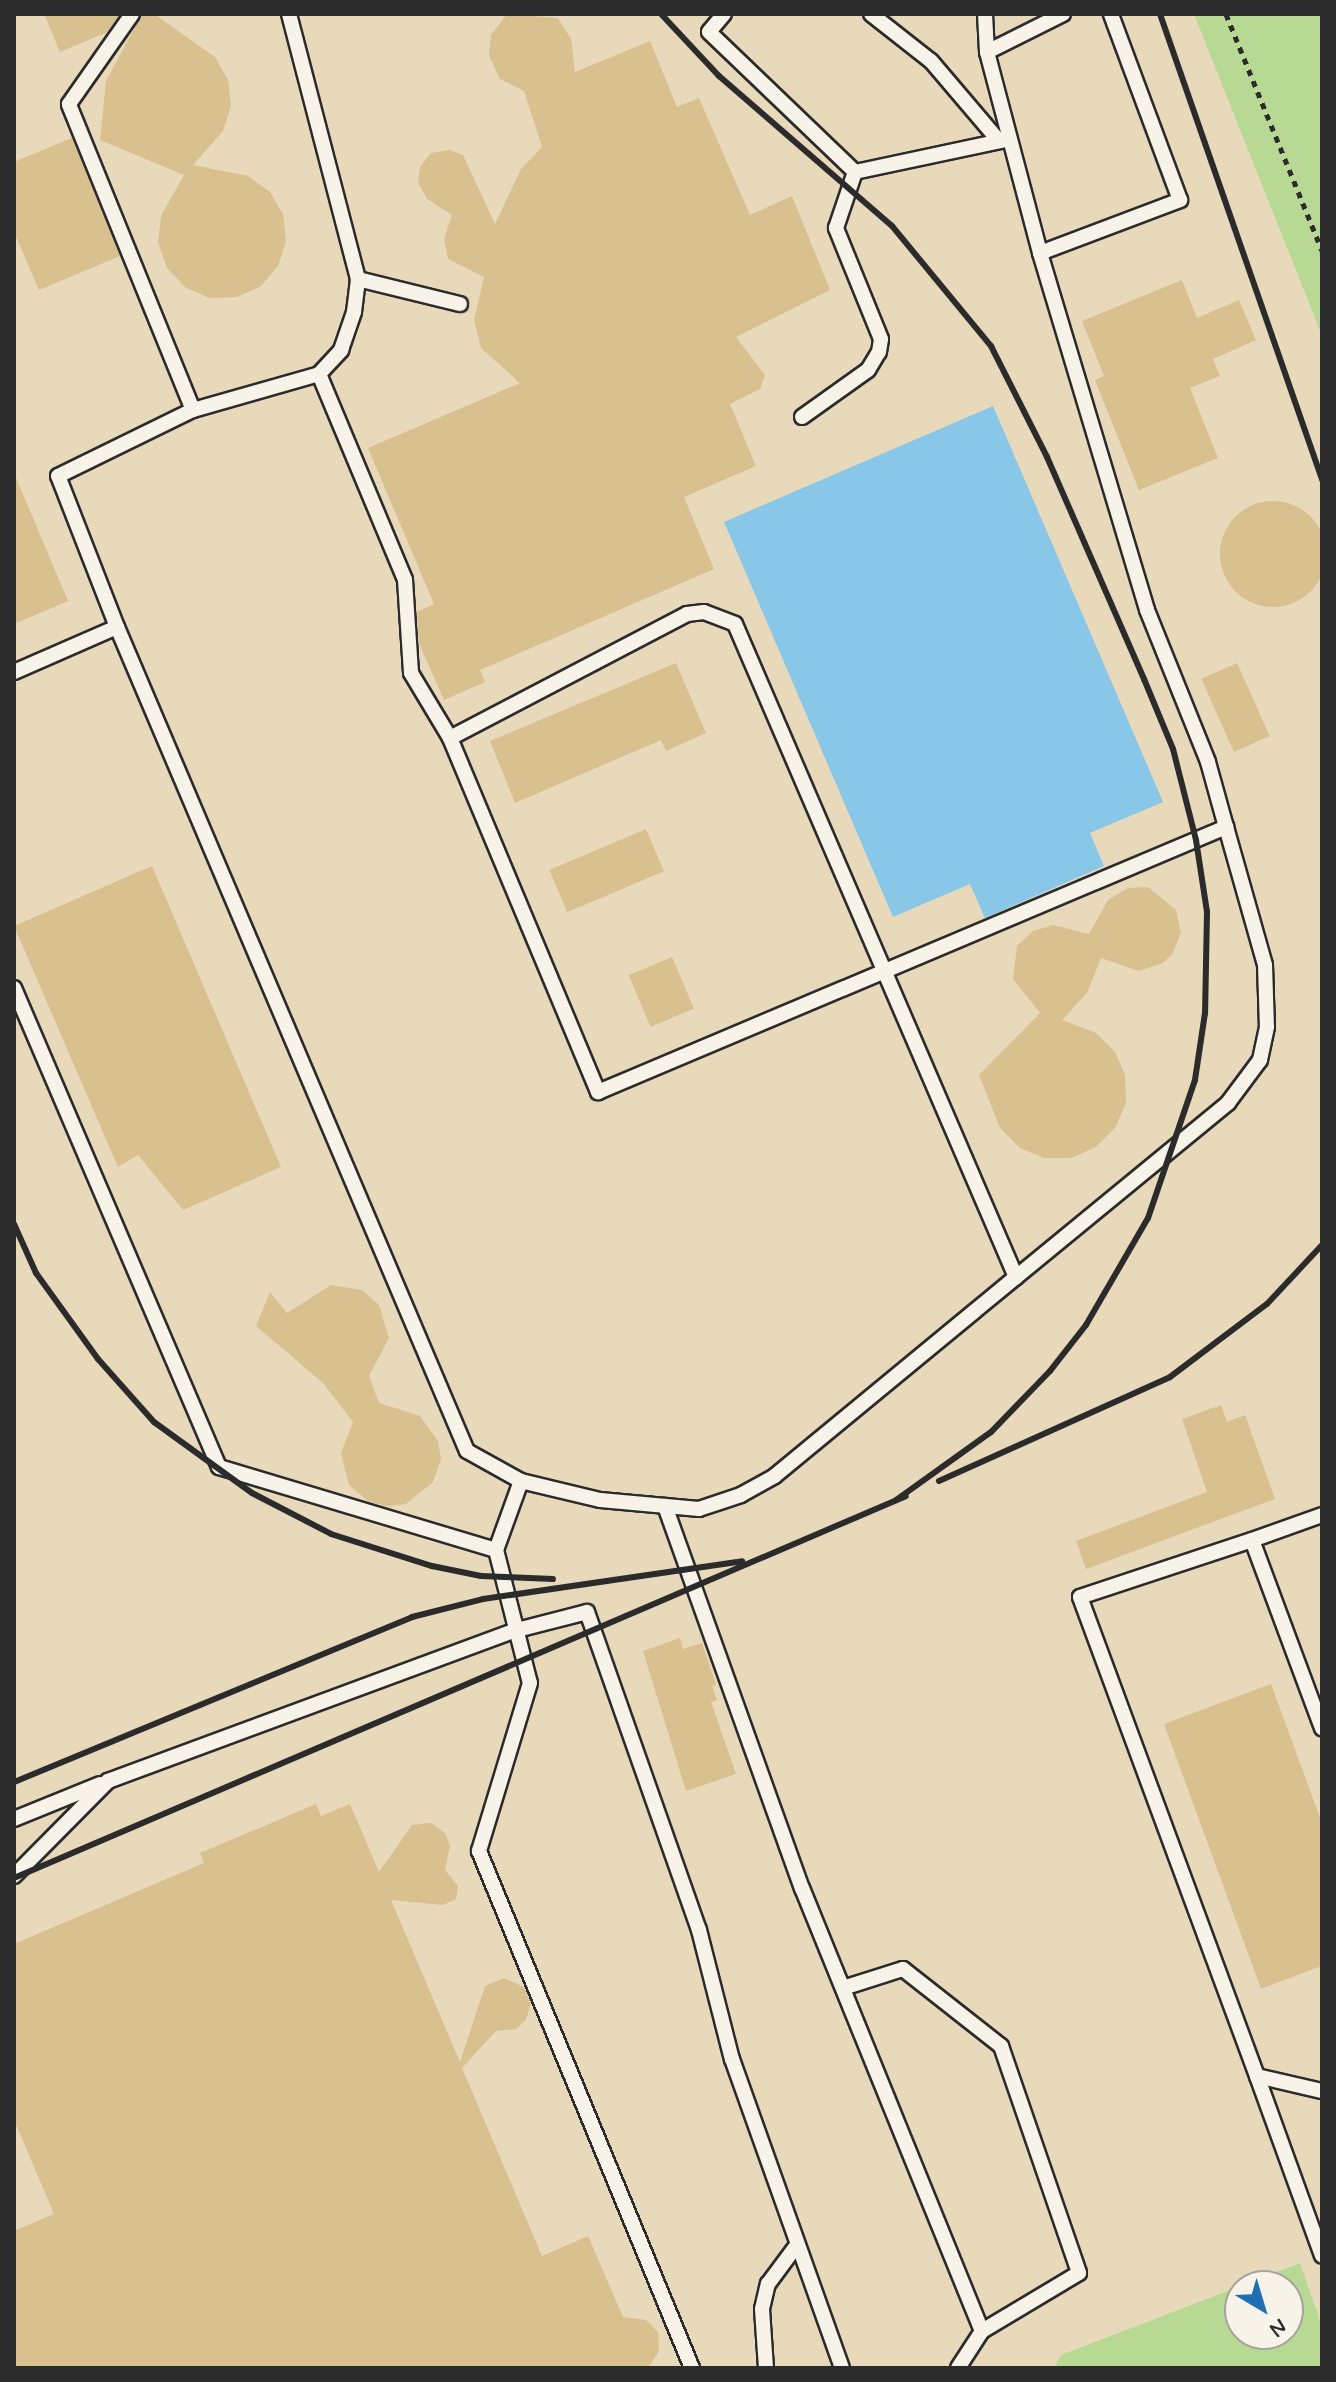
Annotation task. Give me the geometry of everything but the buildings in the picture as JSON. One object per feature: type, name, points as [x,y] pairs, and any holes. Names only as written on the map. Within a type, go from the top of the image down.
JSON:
[{"type":"lane","points":[[132,14],[69,104],[193,410]]},
{"type":"lane","points":[[289,14],[358,279],[341,350],[319,374],[193,410],[58,476],[117,627],[467,1451],[521,1481],[600,1500],[699,1509],[775,1476],[1228,1103],[1260,1060],[1267,1027],[1265,965],[1208,762],[1147,610],[1004,140],[987,52],[985,14]]},
{"type":"lane","points":[[724,14],[709,32],[855,172]]},
{"type":"lane","points":[[871,14],[931,61],[1004,140]]},
{"type":"lane","points":[[987,52],[1063,14]]},
{"type":"lane","points":[[1040,253],[1180,200],[1111,14]]},
{"type":"lane","points":[[855,172],[1004,140]]},
{"type":"lane","points":[[802,417],[868,370],[879,352],[881,339],[836,228],[855,172]]},
{"type":"lane","points":[[358,279],[460,304]]},
{"type":"lane","points":[[319,374],[405,580],[411,673],[450,738],[598,1092],[886,974],[1226,827]]},
{"type":"lane","points":[[450,738],[687,614],[704,612],[735,624],[1016,1277]]},
{"type":"lane","points":[[14,672],[117,627]]},
{"type":"lane","points":[[14,988],[219,1467],[496,1550]]},
{"type":"lane","points":[[521,1481],[496,1550],[530,1683],[479,1851],[692,2368]]},
{"type":"lane","points":[[665,1506],[843,1988],[982,2331]]},
{"type":"lane","points":[[1322,1515],[1080,1597],[1322,2256]]},
{"type":"lane","points":[[1252,1540],[1322,1728]]},
{"type":"lane","points":[[14,1819],[108,1781],[517,1630],[587,1612],[699,1930],[732,2059],[842,2368]]},
{"type":"lane","points":[[14,1876],[108,1781]]},
{"type":"lane","points":[[843,1988],[903,1969],[1001,2046],[1079,2273],[982,2331],[958,2368]]},
{"type":"lane","points":[[1257,2076],[1322,2091]]},
{"type":"lane","points":[[766,2368],[762,2309],[768,2284],[797,2245]]},
{"type":"path","points":[[1226,14],[1322,251]]},
{"type":"shaded area","points":[[14,14],[1194,14],[1322,336],[1322,2326],[1299,2263],[1281,2270],[1224,2270],[1224,2292],[1061,2355],[1054,2368],[14,2368]]},
{"type":"green space","points":[[1194,14],[1322,14],[1322,336]]},
{"type":"green space","points":[[1300,2263],[1302,2270],[1282,2270]]},
{"type":"green space","points":[[1304,2274],[1322,2326],[1322,2368],[1054,2368],[1061,2355],[1224,2292],[1224,2350],[1304,2350]]},
{"type":"water","points":[[993,406],[1163,802],[1090,833],[1104,866],[985,918],[970,884],[893,917],[724,522]]},
{"type":"railway","points":[[661,14],[719,76],[892,226],[991,346],[1047,457],[1144,679],[1173,749],[1196,840],[1207,912],[1205,1013],[1195,1080],[1148,1218],[1086,1325],[1050,1371],[991,1432],[896,1500]]},
{"type":"railway","points":[[1160,14],[1322,480]]},
{"type":"railway","points":[[14,1224],[36,1273],[98,1359],[154,1422],[252,1493],[331,1534],[432,1566],[481,1576],[553,1579]]},
{"type":"railway","points":[[939,1481],[1170,1377],[1267,1304],[1322,1245]]},
{"type":"railway","points":[[14,1878],[906,1496]]},
{"type":"railway","points":[[14,1782],[412,1617],[483,1599],[742,1561]]}]
